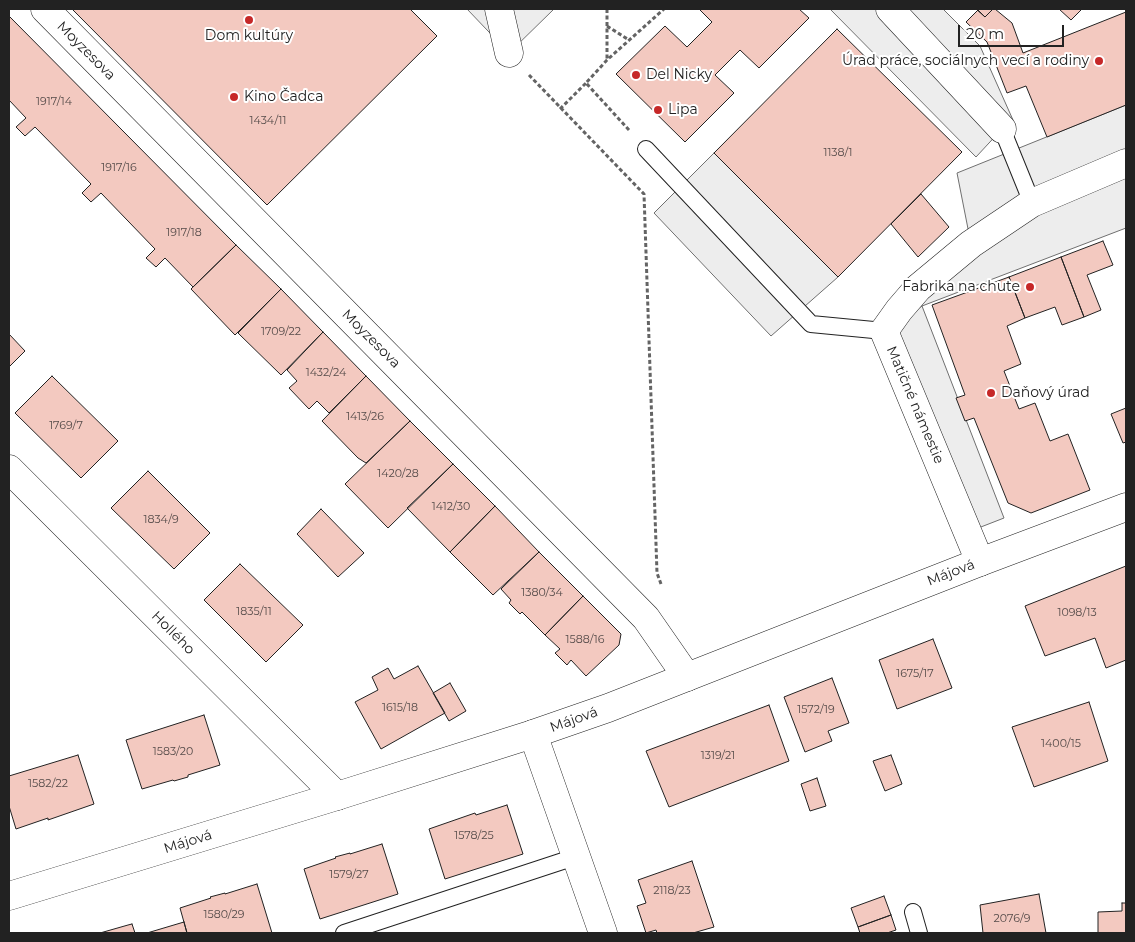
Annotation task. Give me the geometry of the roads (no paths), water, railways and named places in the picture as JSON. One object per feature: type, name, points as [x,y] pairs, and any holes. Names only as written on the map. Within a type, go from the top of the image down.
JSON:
[{"type":"street","name":"Moyzesova","points":[[45,9],[646,618],[687,677]]},
{"type":"street","points":[[499,9],[509,53]]},
{"type":"street","points":[[890,9],[1002,128]]},
{"type":"street","name":"Matičné námestie","points":[[980,562],[884,331],[918,288],[971,244],[1032,203],[1126,163]]},
{"type":"street","name":"Hollého","points":[[9,469],[337,796]]},
{"type":"street","name":"Májová","points":[[9,896],[533,734],[687,677],[1126,507]]},
{"type":"street","points":[[533,734],[603,933]]},
{"type":"lane","points":[[1002,128],[1032,203]]},
{"type":"lane","points":[[646,149],[811,324],[884,331]]},
{"type":"lane","points":[[344,933],[575,857]]},
{"type":"lane","points":[[913,912],[919,933]]},
{"type":"place","name":"Dom kultúry","points":[[249,20]]},
{"type":"place","name":"Úrad práce, sociálnych vecí a rodiny","points":[[1099,61]]},
{"type":"place","name":"Del Nicky","points":[[636,75]]},
{"type":"place","name":"Kino Čadca","points":[[234,97]]},
{"type":"place","name":"Lipa","points":[[658,110]]},
{"type":"place","name":"Fabrika na chute","points":[[1030,287]]},
{"type":"place","name":"Daňový úrad","points":[[991,393]]}]
